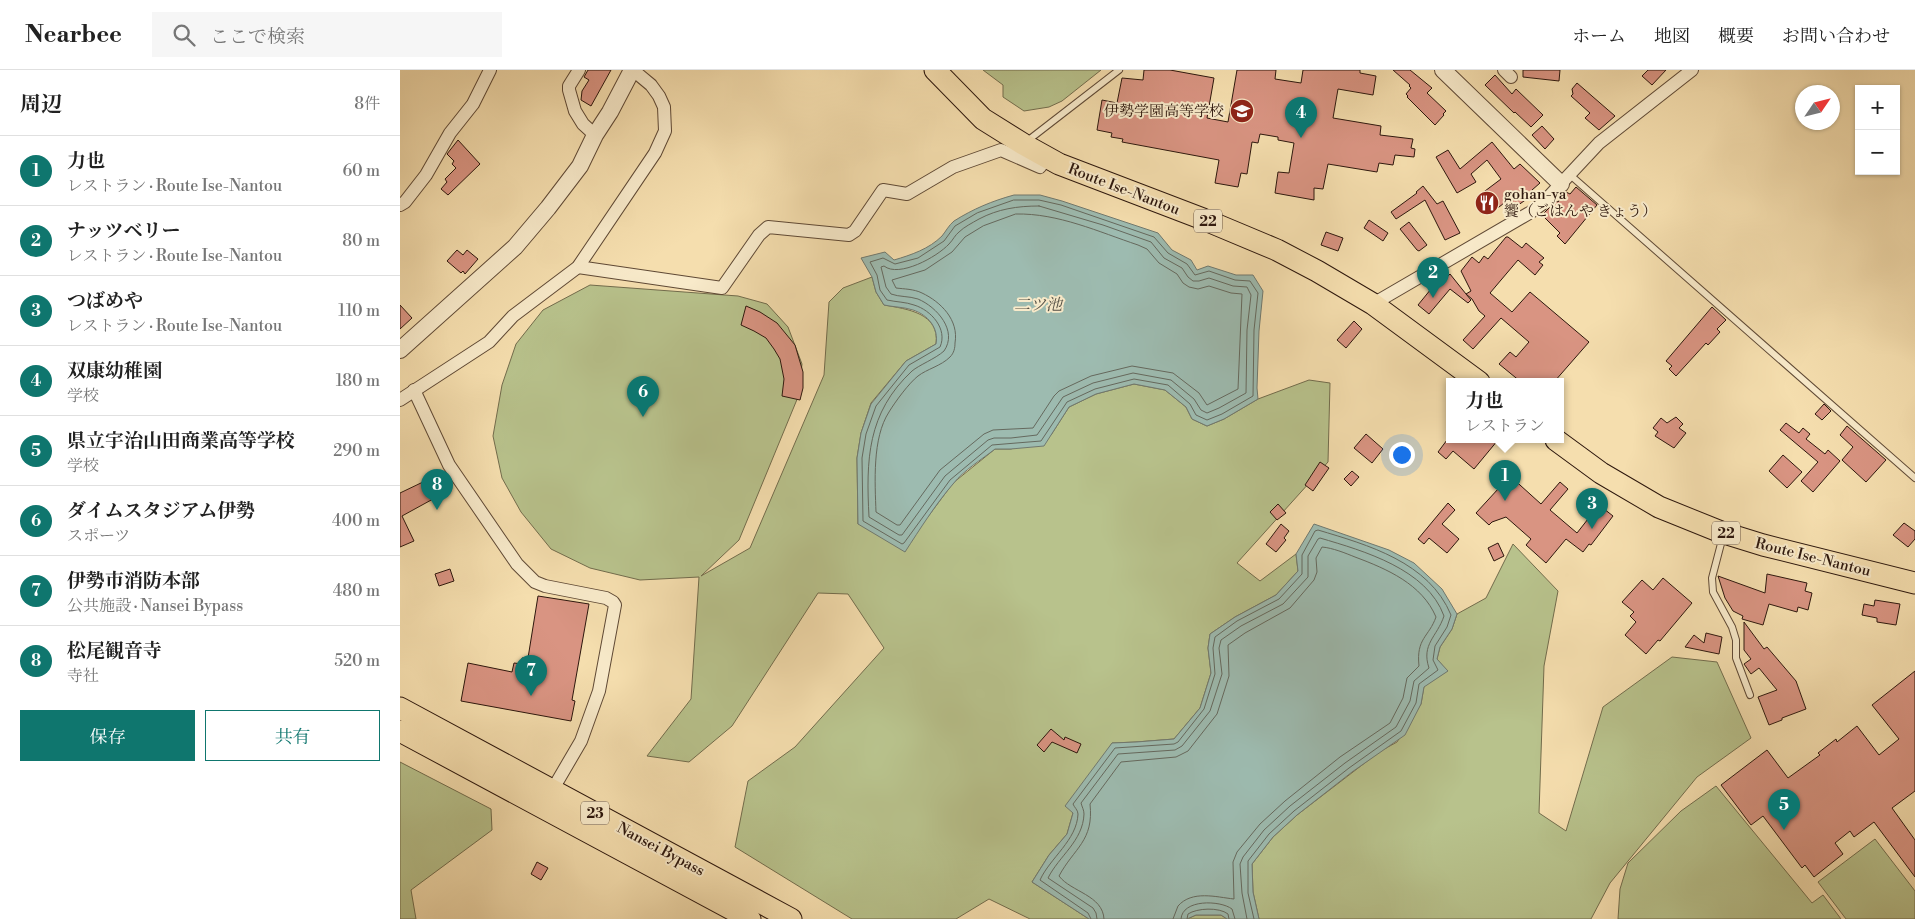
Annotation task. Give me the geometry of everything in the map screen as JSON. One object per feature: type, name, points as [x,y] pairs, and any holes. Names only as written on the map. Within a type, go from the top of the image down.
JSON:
[{"type":"main road","name":"Route Ise-Nantou","points":[[935,70],[983,120],[1023,144],[1059,164],[1203,219],[1277,250],[1373,304],[1474,378]]},
{"type":"main road","name":"Route Ise-Nantou","points":[[1560,443],[1601,473],[1659,507],[1724,533],[1915,583]]},
{"type":"main road","name":"Nansei Bypass","points":[[400,708],[548,799],[750,919]]},
{"type":"main road","name":"Nansei Bypass","points":[[400,731],[548,799],[791,919]]},
{"type":"street","points":[[400,205],[405,202],[426,175],[450,133],[473,104],[490,70]]},
{"type":"street","points":[[579,70],[569,86],[569,90],[575,111],[582,124],[594,135]]},
{"type":"street","points":[[400,350],[514,248],[548,208],[580,166],[594,135],[610,112],[633,70],[651,85],[664,107],[665,131],[655,152],[578,267],[513,316],[489,342],[400,400]]},
{"type":"street","points":[[1443,70],[1565,179]]},
{"type":"street","points":[[1373,304],[1542,204],[1598,143],[1692,70]]},
{"type":"street","points":[[578,267],[722,288],[759,234],[768,227],[849,235],[855,231],[883,190],[907,194],[953,167],[1001,150],[1040,167],[1047,157]]},
{"type":"street","points":[[414,390],[449,465],[513,558],[527,575],[535,582],[545,586],[606,598],[613,602],[615,606],[599,691],[581,741],[548,799]]},
{"type":"lane","points":[[1023,144],[1119,70]]},
{"type":"lane","points":[[1565,179],[1915,478]]},
{"type":"lane","points":[[1724,533],[1712,578],[1713,592],[1732,627],[1736,640],[1736,658],[1750,695]]},
{"type":"green space","points":[[983,70],[1101,70],[1062,101],[1049,107],[1024,111],[1003,97],[1003,85]]},
{"type":"green space","points":[[872,277],[876,292],[884,305],[920,314],[933,325],[936,334],[936,344],[906,361],[871,403],[861,433],[857,458],[858,524],[927,518],[953,483],[995,449],[1011,449],[1051,435],[1069,407],[1096,394],[1134,384],[1165,390],[1186,407],[1192,419],[1207,426],[1224,419],[1258,399],[1309,380],[1330,383],[1328,462],[1237,563],[1260,581],[1296,554],[1298,571],[1276,595],[1235,617],[1210,634],[1208,648],[1211,673],[1200,708],[1174,739],[1112,743],[1073,813],[1067,834],[1049,855],[1032,882],[1089,919],[1030,919],[989,899],[956,919],[852,919],[735,847],[748,781],[795,747],[884,648],[848,594],[818,593],[732,726],[689,762],[647,756],[691,699],[699,577],[640,580],[590,568],[551,549],[521,512],[502,478],[493,436],[502,385],[516,344],[543,310],[590,285],[738,296],[767,304],[788,327],[802,364],[798,397],[739,540],[701,576],[750,548],[824,375],[829,302],[843,288]]},
{"type":"green space","points":[[1513,544],[1558,591],[1544,666],[1539,813],[1566,831],[1603,707],[1672,657],[1717,662],[1751,738],[1697,777],[1610,883],[1591,919],[1259,919],[1253,892],[1252,864],[1273,837],[1297,815],[1379,752],[1397,742],[1421,704],[1424,686],[1447,671],[1437,659],[1440,647],[1452,629],[1457,614],[1486,598]]},
{"type":"green space","points":[[400,762],[491,809],[492,830],[411,890],[416,919],[400,919]]},
{"type":"green space","points":[[1716,786],[1812,903],[1823,895],[1841,919],[1618,919],[1620,889],[1628,863],[1681,811]]},
{"type":"green space","points":[[1875,839],[1915,891],[1915,919],[1846,919],[1818,882]]},
{"type":"green space","points":[[1196,915],[1221,915],[1227,919],[1187,919]]},
{"type":"water","name":"二ツ池","points":[[1014,195],[1040,195],[1158,233],[1172,250],[1191,260],[1197,270],[1208,266],[1236,275],[1253,275],[1263,291],[1259,331],[1258,399],[1224,419],[1207,426],[1192,419],[1186,407],[1165,390],[1134,384],[1096,394],[1069,407],[1044,446],[995,449],[967,470],[940,500],[905,552],[858,524],[857,458],[861,433],[871,404],[906,361],[936,344],[936,333],[928,319],[918,312],[884,305],[876,292],[872,277],[861,258],[885,252],[894,260],[913,254],[937,241],[952,223],[961,217],[983,206]]},
{"type":"water","points":[[1314,524],[1389,550],[1414,563],[1442,589],[1457,614],[1452,629],[1440,647],[1437,659],[1448,671],[1424,687],[1421,704],[1405,735],[1352,772],[1297,815],[1273,837],[1252,864],[1253,892],[1259,919],[1227,919],[1221,915],[1196,915],[1187,919],[1089,919],[1032,882],[1049,855],[1067,834],[1073,813],[1065,806],[1112,743],[1174,739],[1200,708],[1211,673],[1208,648],[1210,634],[1235,617],[1276,595],[1298,571],[1296,554]]},
{"type":"building","points":[[588,70],[611,70],[591,106],[581,100],[582,91],[589,80],[584,77]]},
{"type":"building","points":[[1144,70],[1170,70],[1214,78],[1207,118],[1228,122],[1237,70],[1276,70],[1275,79],[1301,83],[1303,70],[1360,70],[1360,73],[1376,76],[1373,95],[1338,89],[1333,118],[1381,126],[1380,135],[1413,139],[1411,148],[1415,149],[1414,157],[1395,155],[1393,165],[1379,163],[1377,172],[1328,164],[1323,189],[1314,188],[1314,200],[1275,193],[1278,172],[1289,173],[1294,143],[1278,140],[1278,137],[1260,134],[1258,143],[1252,142],[1247,174],[1241,173],[1238,187],[1215,183],[1219,160],[1122,142],[1123,139],[1111,137],[1112,133],[1097,130],[1102,100],[1117,103],[1122,78],[1143,80]]},
{"type":"building","points":[[1393,70],[1410,70],[1432,88],[1427,93],[1446,111],[1435,125],[1407,97],[1406,94],[1411,88],[1410,85]]},
{"type":"building","points":[[1523,70],[1560,70],[1559,81],[1523,77]]},
{"type":"building","points":[[1648,70],[1666,70],[1652,85],[1642,76]]},
{"type":"building","points":[[1495,75],[1512,94],[1516,89],[1543,115],[1531,127],[1485,85]]},
{"type":"building","points":[[1577,83],[1615,116],[1599,130],[1585,118],[1590,113],[1571,96],[1573,94],[1572,89]]},
{"type":"building","points":[[1542,126],[1554,139],[1545,149],[1532,135]]},
{"type":"building","points":[[458,140],[480,164],[448,195],[441,189],[447,182],[445,179],[456,168],[452,164],[454,161],[447,154]]},
{"type":"building","points":[[1492,142],[1514,169],[1520,164],[1540,183],[1532,190],[1534,194],[1514,208],[1508,200],[1490,214],[1477,197],[1501,179],[1487,160],[1471,174],[1476,182],[1457,193],[1436,157],[1448,150],[1460,169]]},
{"type":"building","points":[[1423,186],[1437,204],[1443,201],[1460,233],[1445,240],[1425,200],[1396,219],[1391,212],[1417,193]]},
{"type":"building","points":[[1576,187],[1597,205],[1565,244],[1557,236],[1560,233],[1542,215],[1556,201],[1558,202],[1566,192],[1570,194]]},
{"type":"building","points":[[1369,220],[1388,233],[1383,241],[1364,228]]},
{"type":"building","points":[[1409,222],[1427,245],[1419,251],[1400,229]]},
{"type":"building","points":[[1326,232],[1343,238],[1338,251],[1321,245]]},
{"type":"building","points":[[1506,237],[1522,248],[1526,243],[1544,258],[1539,262],[1543,265],[1535,275],[1518,260],[1490,293],[1512,312],[1530,292],[1589,342],[1558,378],[1516,378],[1499,364],[1510,352],[1516,357],[1529,342],[1501,318],[1473,349],[1463,340],[1485,316],[1479,311],[1472,299],[1466,294],[1471,291],[1461,271],[1472,257],[1479,263],[1484,256],[1488,259]]},
{"type":"building","points":[[457,250],[463,255],[467,250],[478,259],[465,274],[463,271],[461,273],[447,261]]},
{"type":"building","points":[[1450,274],[1471,300],[1468,303],[1450,289],[1429,314],[1418,305],[1431,289],[1433,291]]},
{"type":"building","points":[[400,305],[412,318],[400,329]]},
{"type":"building","points":[[746,306],[777,323],[795,345],[803,372],[803,388],[800,400],[782,396],[784,379],[780,359],[766,338],[741,325]]},
{"type":"building","points":[[1712,307],[1726,320],[1717,329],[1720,332],[1708,345],[1706,343],[1676,376],[1669,369],[1672,366],[1666,361]]},
{"type":"building","points":[[1354,321],[1362,329],[1346,348],[1337,340]]},
{"type":"building","points":[[1824,404],[1831,411],[1822,420],[1815,414]]},
{"type":"building","points":[[1676,417],[1683,424],[1679,428],[1686,433],[1674,448],[1655,436],[1658,432],[1653,428],[1661,418],[1667,423]]},
{"type":"building","points":[[1786,423],[1799,433],[1803,428],[1810,434],[1806,439],[1825,454],[1828,450],[1840,461],[1813,492],[1801,481],[1818,462],[1780,430]]},
{"type":"building","points":[[1847,426],[1886,460],[1866,482],[1842,460],[1853,447],[1840,435]]},
{"type":"building","points":[[1366,434],[1383,449],[1372,463],[1354,448]]},
{"type":"building","points":[[1446,441],[1446,443],[1496,443],[1474,469],[1453,451],[1446,459],[1438,452]]},
{"type":"building","points":[[1783,455],[1802,472],[1787,488],[1769,471]]},
{"type":"building","points":[[1320,462],[1329,468],[1313,491],[1305,485]]},
{"type":"building","points":[[1352,471],[1359,477],[1351,486],[1344,479]]},
{"type":"building","points":[[1510,476],[1541,504],[1560,482],[1568,489],[1550,510],[1577,533],[1599,505],[1613,516],[1591,545],[1589,544],[1583,552],[1566,539],[1546,563],[1526,545],[1531,539],[1506,517],[1489,525],[1476,513]]},
{"type":"building","points":[[423,482],[433,499],[402,516],[414,541],[400,547],[400,493]]},
{"type":"building","points":[[1448,503],[1455,510],[1442,524],[1459,539],[1447,553],[1429,538],[1424,544],[1418,539]]},
{"type":"building","points":[[1278,504],[1286,513],[1277,520],[1270,512]]},
{"type":"building","points":[[1904,523],[1915,531],[1915,539],[1908,547],[1893,535]]},
{"type":"building","points":[[1281,524],[1289,531],[1284,538],[1286,540],[1276,552],[1266,544]]},
{"type":"building","points":[[1498,543],[1504,556],[1494,561],[1488,548]]},
{"type":"building","points":[[450,569],[454,581],[439,586],[435,574]]},
{"type":"building","points":[[1767,574],[1807,583],[1805,591],[1812,593],[1808,610],[1798,607],[1797,612],[1769,604],[1763,625],[1742,619],[1743,616],[1733,611],[1725,598],[1718,576],[1765,593]]},
{"type":"building","points":[[1663,578],[1692,603],[1660,641],[1658,640],[1646,654],[1625,635],[1636,622],[1630,616],[1634,612],[1622,602],[1642,580],[1653,590]]},
{"type":"building","points":[[538,596],[589,604],[572,700],[575,701],[571,721],[461,701],[468,663],[512,672],[514,663],[522,664],[522,658],[528,658]]},
{"type":"building","points":[[1875,600],[1900,604],[1896,625],[1877,622],[1877,618],[1862,615],[1864,604],[1874,606]]},
{"type":"building","points":[[1744,622],[1764,649],[1767,647],[1796,681],[1806,709],[1769,725],[1758,697],[1777,690],[1759,668],[1751,674],[1744,664],[1751,659],[1744,650]]},
{"type":"building","points":[[1706,633],[1722,637],[1719,654],[1685,647],[1694,635],[1704,643]]},
{"type":"building","points":[[1915,671],[1915,791],[1892,808],[1915,840],[1915,877],[1874,822],[1854,837],[1850,831],[1835,843],[1843,854],[1814,877],[1805,865],[1802,868],[1763,816],[1751,825],[1721,785],[1767,750],[1788,778],[1820,755],[1818,753],[1836,739],[1837,742],[1857,726],[1879,755],[1899,739],[1872,705]]},
{"type":"building","points":[[1051,729],[1064,740],[1065,737],[1081,744],[1077,753],[1052,742],[1044,752],[1037,745]]},
{"type":"building","points":[[537,862],[548,868],[541,880],[531,874]]},
{"type":"place","name":"伊勢学園高等学校","points":[[1242,111]]},
{"type":"place","name":"双康幼稚園","points":[[1301,138]]},
{"type":"place","name":"gohan-ya 饗（ごはんや きょう）","points":[[1487,203]]},
{"type":"place","name":"ナッツベリー","points":[[1433,298]]},
{"type":"place","name":"ダイムスタジアム伊勢","points":[[643,417]]},
{"type":"place","name":"力也","points":[[1505,501]]},
{"type":"place","name":"松尾観音寺","points":[[437,510]]},
{"type":"place","name":"つばめや","points":[[1592,529]]},
{"type":"place","name":"伊勢市消防本部","points":[[531,696]]},
{"type":"place","name":"県立宇治山田商業高等学校","points":[[1784,830]]}]
